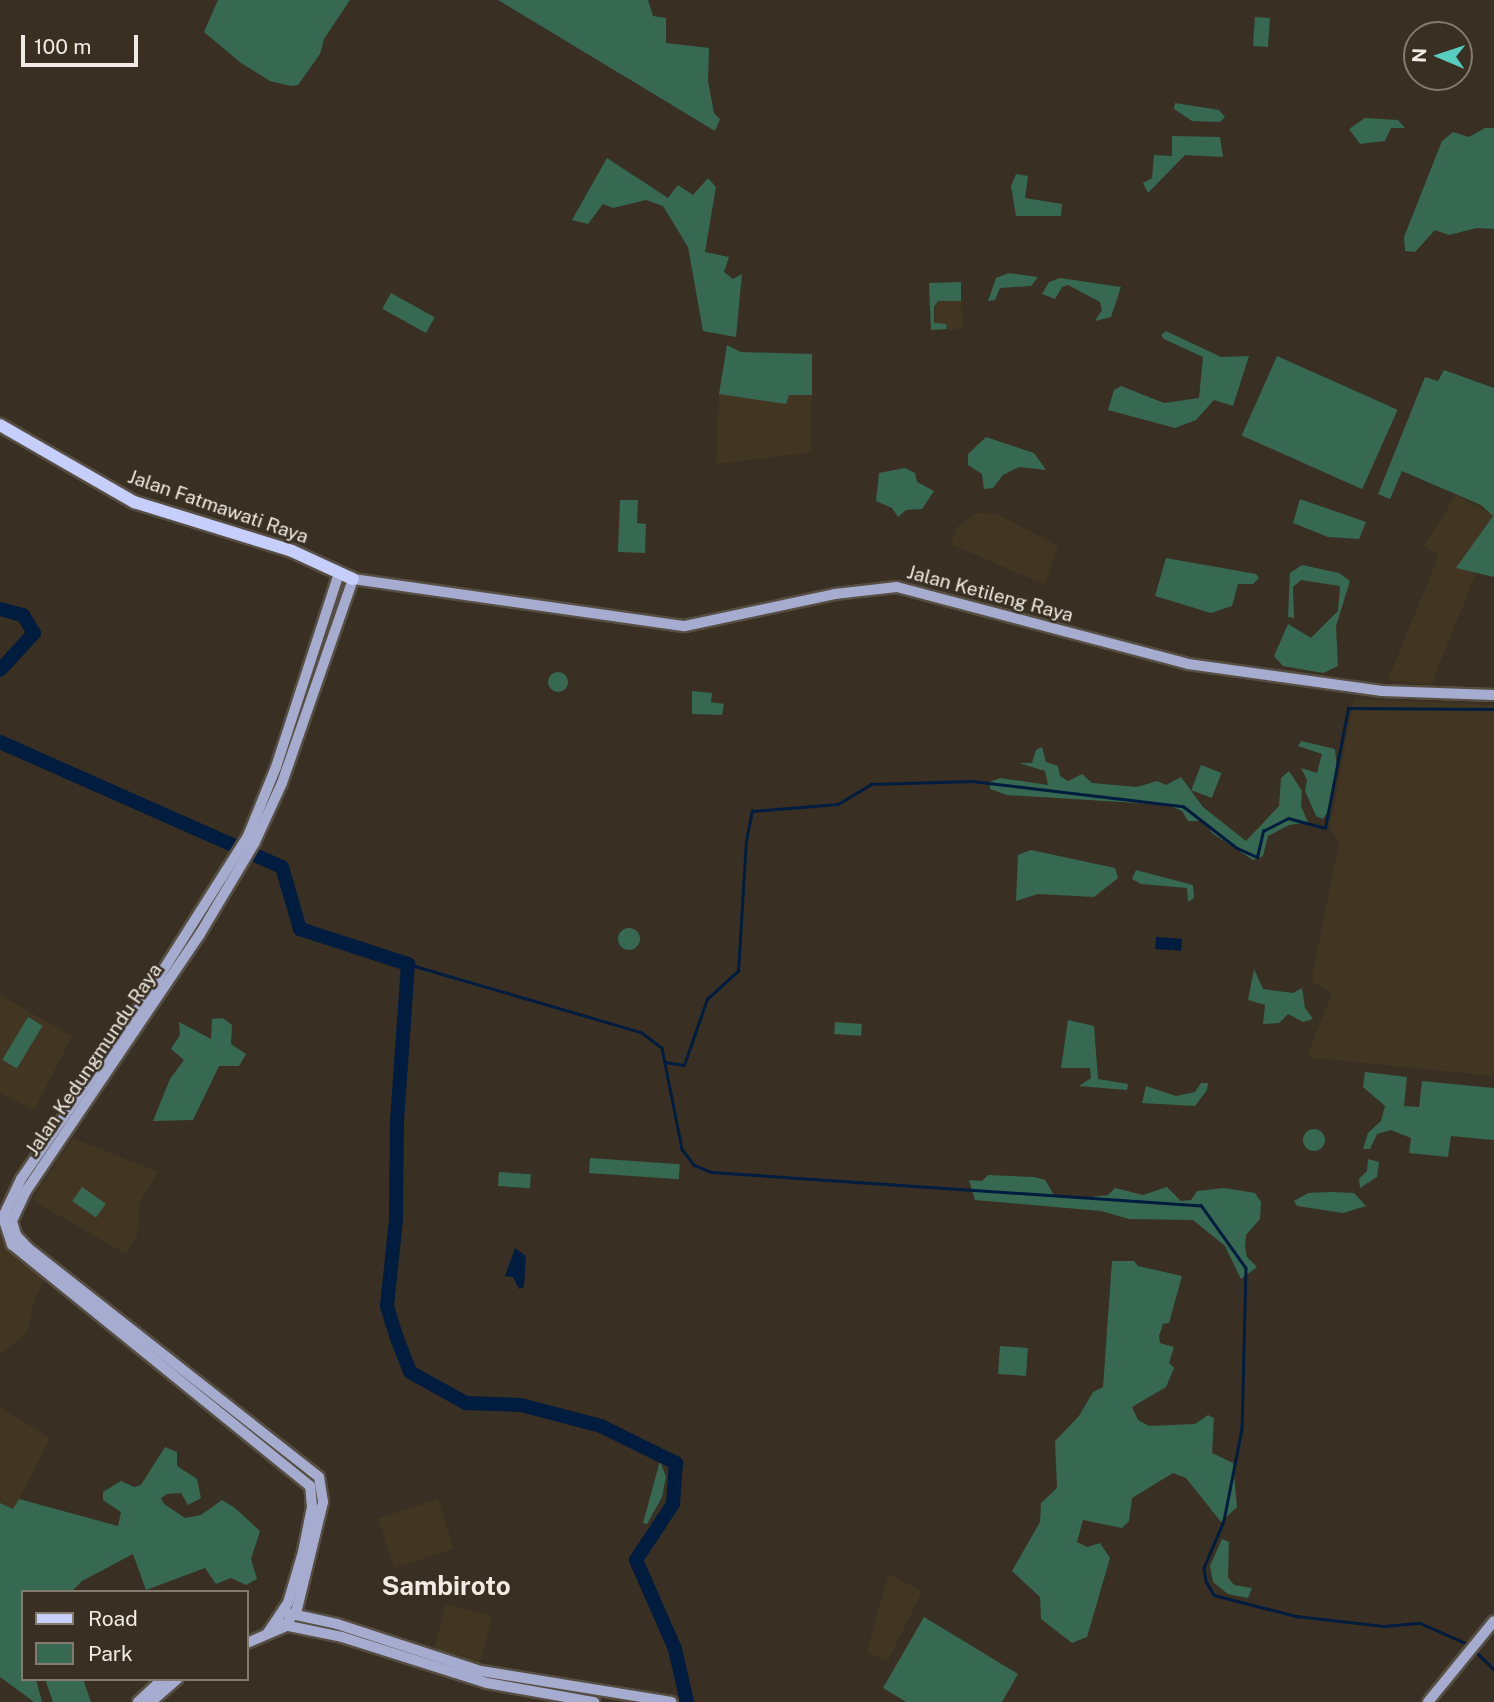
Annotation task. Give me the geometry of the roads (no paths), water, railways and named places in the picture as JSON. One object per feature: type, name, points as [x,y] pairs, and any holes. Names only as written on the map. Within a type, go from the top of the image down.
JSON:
[{"type":"main road","name":"Jalan Fatmawati Raya","points":[[0,425],[134,502],[292,551],[353,579]]},
{"type":"main road","name":"Jalan Kedungmundu Raya","points":[[248,1643],[265,1636],[280,1625],[288,1614],[310,1520],[315,1483],[34,1258],[8,1229],[8,1200],[46,1152],[147,1005],[196,931],[251,839],[281,769],[319,652],[339,573]]},
{"type":"main road","name":"Jalan Kedungmundu Raya","points":[[319,652],[353,579]]},
{"type":"main road","name":"Jalan Ketileng Raya","points":[[353,579],[685,626],[835,594],[897,587],[1188,664],[1382,691],[1494,695]]},
{"type":"main road","points":[[288,1614],[337,1624],[481,1671],[672,1702]]},
{"type":"main road","points":[[1427,1702],[1473,1643],[1494,1621]]},
{"type":"main road","points":[[280,1625],[342,1637],[487,1683],[594,1702]]},
{"type":"main road","points":[[138,1702],[161,1681]]},
{"type":"main road","points":[[151,1702],[175,1681]]},
{"type":"water","points":[[1156,937],[1182,939],[1181,951],[1155,949]]},
{"type":"water","points":[[515,1248],[526,1256],[524,1287],[519,1289],[513,1277],[505,1276]]},
{"type":"waterway","points":[[0,609],[23,615],[34,633],[0,670]]},
{"type":"waterway","points":[[665,1062],[684,1065],[707,999],[738,971],[746,841],[752,811],[838,804],[871,784],[972,781],[1183,806],[1237,848],[1257,857],[1263,831],[1288,818],[1325,828],[1348,708],[1494,709]]},
{"type":"waterway","points":[[0,742],[282,867],[300,929],[408,964],[397,1121],[396,1220],[387,1306],[397,1338],[410,1372],[466,1403],[521,1405],[601,1426],[676,1463],[673,1504],[636,1560],[675,1649],[687,1702]]},
{"type":"waterway","points":[[408,964],[641,1032],[662,1048],[682,1149],[694,1165],[711,1172],[1201,1205],[1246,1268],[1242,1429],[1224,1521],[1204,1568],[1206,1581],[1214,1595],[1296,1616],[1384,1626],[1420,1623],[1470,1645]]},
{"type":"waterway","points":[[1474,1650],[1494,1669]]},
{"type":"district","name":"Sambiroto","points":[[446,1586]]}]
